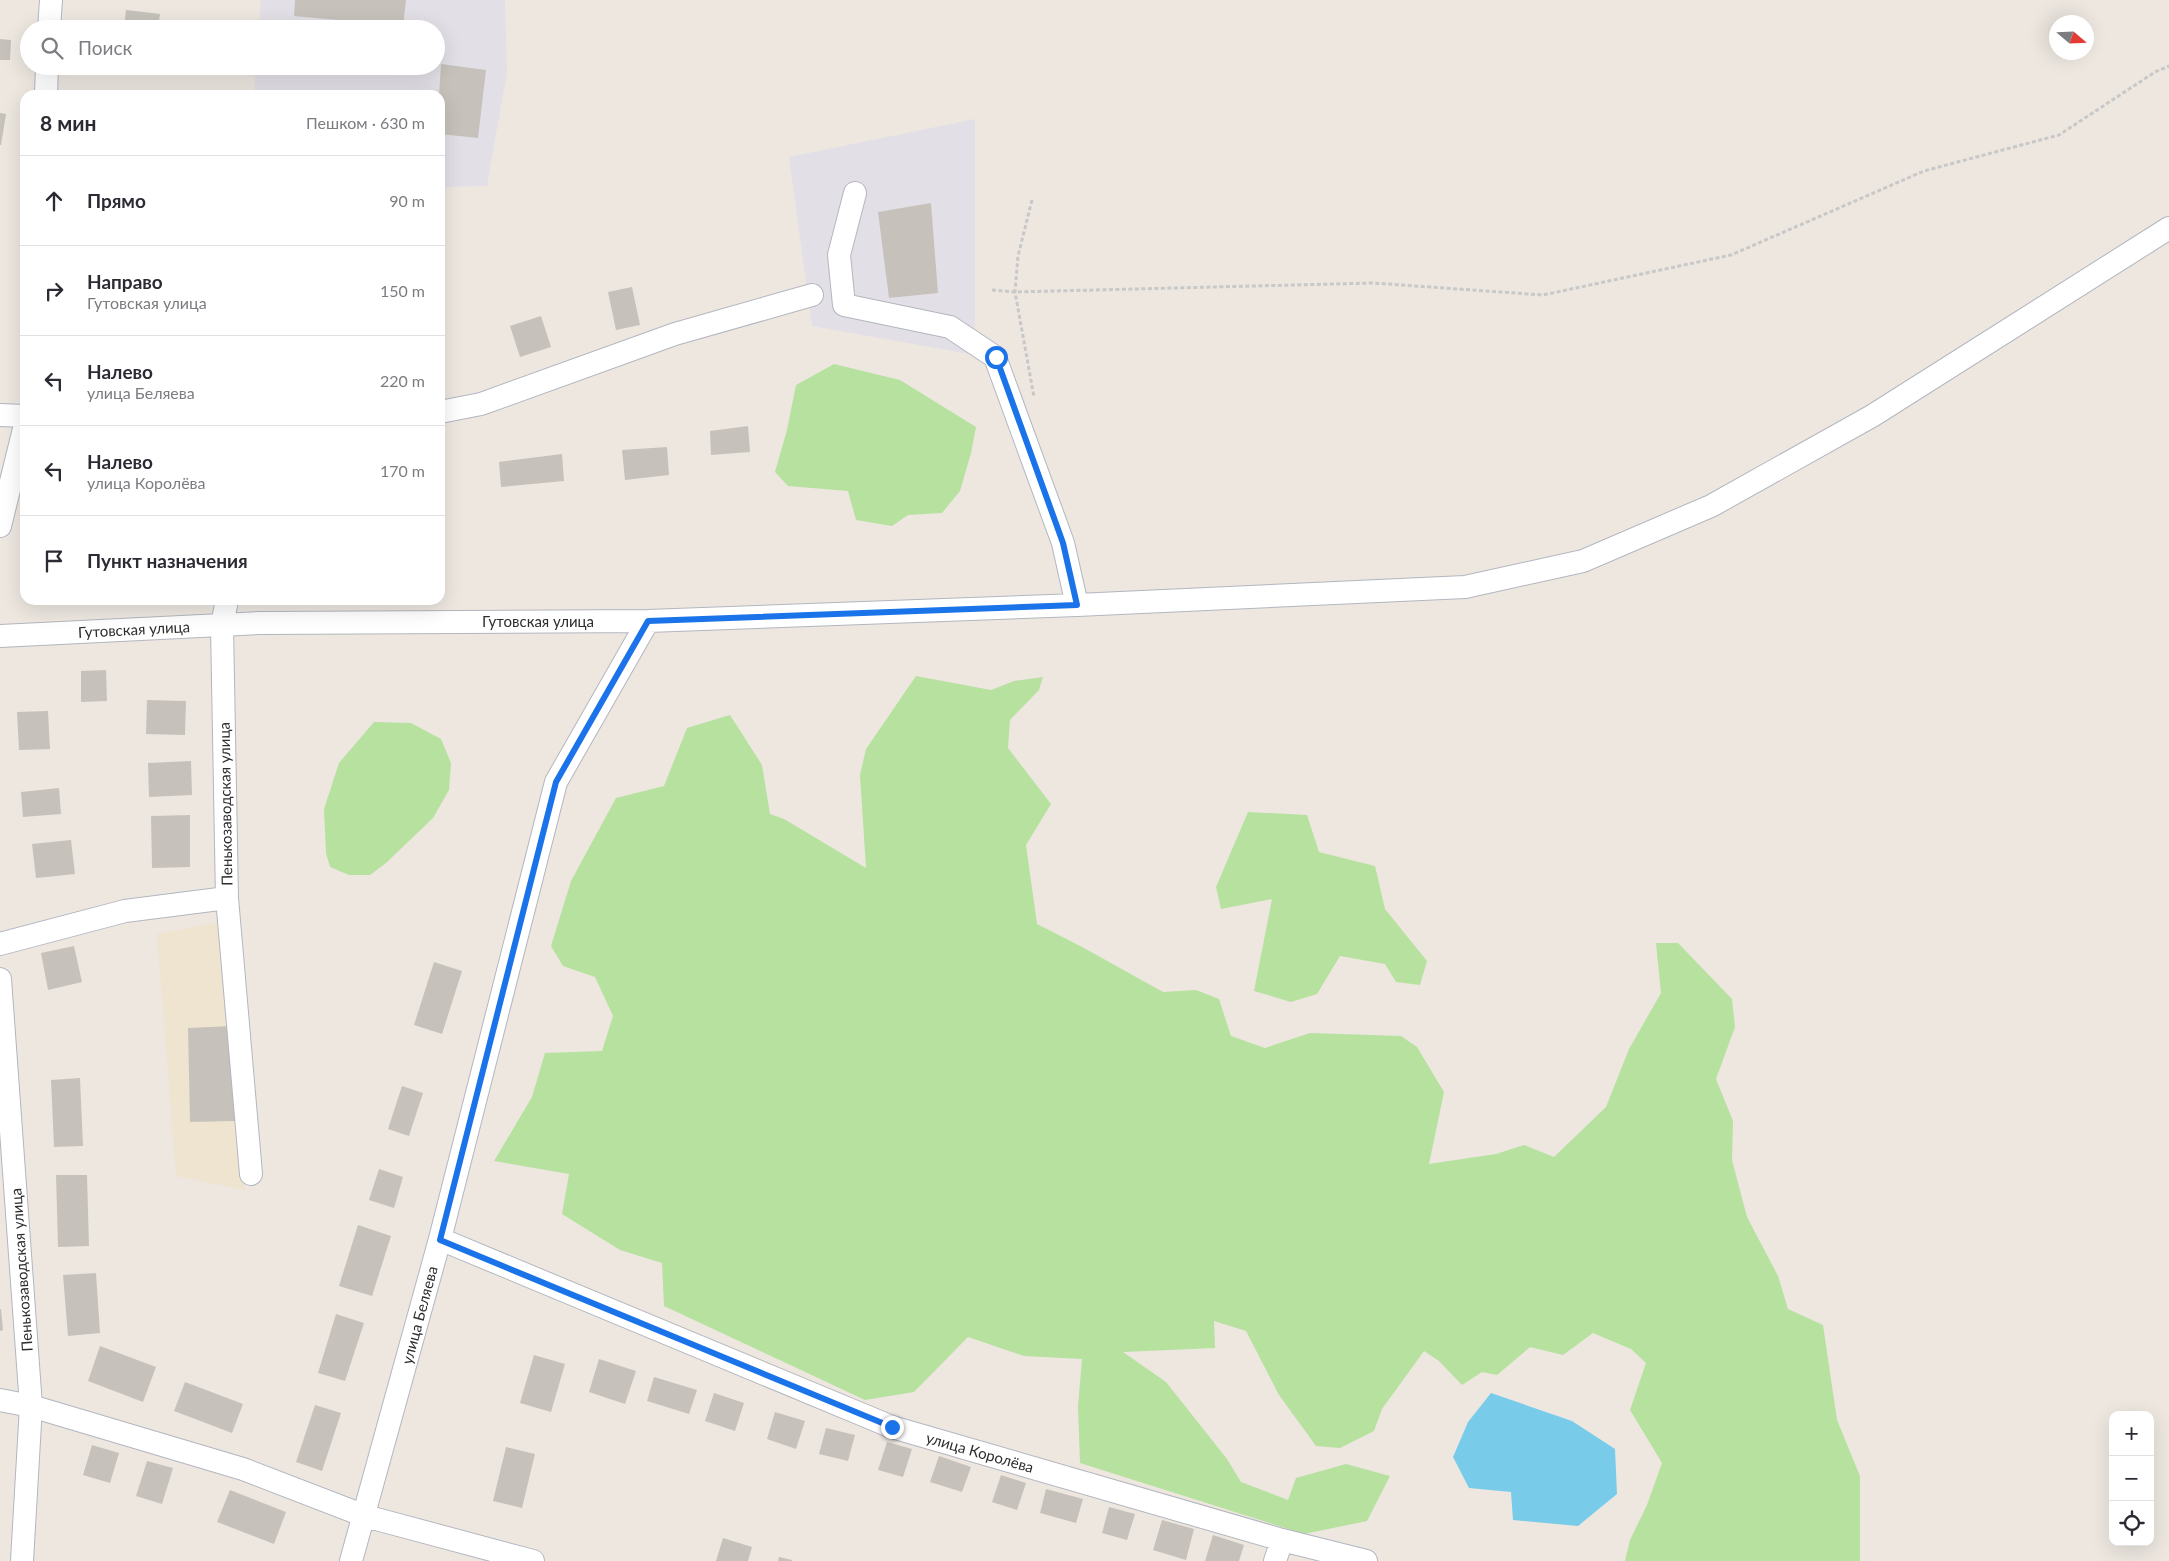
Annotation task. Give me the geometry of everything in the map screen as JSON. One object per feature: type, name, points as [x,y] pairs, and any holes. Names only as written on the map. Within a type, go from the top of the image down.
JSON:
[{"type":"street","points":[[50,20],[51,0]]},
{"type":"street","points":[[46,90],[47,75]]},
{"type":"street","points":[[856,194],[839,255],[844,305],[950,327],[996,357],[1063,543],[1077,605]]},
{"type":"street","name":"Гутовская улица","points":[[0,636],[222,625],[648,621],[1077,605],[1465,587],[1583,561],[1711,506],[1872,416],[2169,228]]},
{"type":"street","points":[[445,411],[481,404],[675,334],[812,295]]},
{"type":"street","points":[[0,415],[20,416]]},
{"type":"street","points":[[0,526],[20,444]]},
{"type":"street","name":"Пенькозаводская улица","points":[[0,944],[125,911],[227,898],[222,625],[226,605]]},
{"type":"street","name":"улица Беляева","points":[[351,1561],[440,1240],[556,782],[648,621]]},
{"type":"street","points":[[227,898],[250,1174]]},
{"type":"street","name":"Пенькозаводская улица","points":[[0,980],[31,1406],[22,1561]]},
{"type":"street","name":"улица Королёва","points":[[440,1240],[892,1427],[1278,1551],[1366,1561]]},
{"type":"street","points":[[0,1400],[31,1406],[242,1469],[364,1516],[533,1561]]},
{"type":"path","points":[[992,290],[1015,292],[1373,283],[1543,295],[1731,255],[1924,172],[2059,134],[2155,72],[2169,66]]},
{"type":"path","points":[[1032,200],[1018,256],[1015,292],[1034,399]]},
{"type":"shaded area","points":[[261,0],[505,0],[507,72],[487,186],[445,187],[445,90],[254,90],[255,75],[445,75],[445,20],[260,20]]},
{"type":"shaded area","points":[[975,119],[975,355],[812,326],[789,157]]},
{"type":"shaded area","points":[[218,922],[245,1190],[176,1176],[157,934]]},
{"type":"green space","points":[[834,364],[900,380],[976,427],[960,491],[942,513],[908,515],[892,526],[856,520],[848,491],[788,486],[775,472],[787,430],[796,385]]},
{"type":"green space","points":[[916,676],[991,690],[1014,681],[1043,677],[1039,690],[1010,720],[1008,748],[1051,804],[1026,845],[1037,924],[1163,992],[1196,990],[1219,999],[1231,1036],[1265,1048],[1310,1033],[1401,1036],[1417,1047],[1444,1092],[1429,1164],[1496,1154],[1524,1145],[1554,1157],[1606,1107],[1629,1049],[1661,993],[1656,943],[1678,943],[1732,999],[1735,1027],[1716,1079],[1733,1121],[1732,1160],[1747,1217],[1778,1276],[1788,1309],[1823,1325],[1837,1420],[1860,1476],[1860,1561],[1625,1561],[1630,1540],[1647,1505],[1662,1463],[1630,1410],[1646,1363],[1631,1349],[1593,1333],[1563,1355],[1530,1347],[1497,1375],[1482,1372],[1462,1385],[1439,1361],[1424,1351],[1382,1409],[1374,1431],[1340,1448],[1316,1446],[1279,1395],[1246,1331],[1214,1321],[1215,1348],[1123,1352],[1166,1382],[1227,1459],[1241,1482],[1288,1500],[1296,1478],[1346,1464],[1390,1476],[1367,1521],[1304,1534],[1080,1463],[1078,1406],[1082,1359],[1024,1356],[968,1337],[914,1392],[865,1400],[664,1306],[662,1263],[620,1250],[562,1214],[569,1174],[494,1161],[532,1097],[545,1053],[602,1051],[613,1016],[595,977],[563,966],[551,946],[571,881],[616,798],[664,786],[687,728],[730,715],[762,765],[770,814],[784,819],[866,868],[860,775],[866,749]]},
{"type":"green space","points":[[374,722],[411,723],[441,739],[451,763],[449,790],[433,818],[386,863],[370,875],[349,875],[330,867],[326,853],[324,809],[339,763]]},
{"type":"green space","points":[[1248,812],[1307,815],[1319,852],[1375,866],[1385,909],[1427,961],[1420,985],[1396,982],[1385,964],[1340,956],[1317,994],[1291,1002],[1254,991],[1272,899],[1221,909],[1216,887]]},
{"type":"water","points":[[1491,1393],[1572,1421],[1615,1449],[1617,1494],[1578,1526],[1513,1520],[1511,1492],[1469,1488],[1453,1457],[1468,1422]]},
{"type":"building","points":[[295,0],[406,0],[404,20],[338,20],[294,16]]},
{"type":"building","points":[[126,10],[160,14],[159,20],[125,20]]},
{"type":"building","points":[[0,39],[11,40],[10,60],[0,60]]},
{"type":"building","points":[[445,65],[486,70],[478,138],[445,135],[445,90],[439,90],[440,75],[445,75]]},
{"type":"building","points":[[0,113],[6,114],[1,145],[0,145]]},
{"type":"building","points":[[931,203],[938,293],[889,298],[878,212]]},
{"type":"building","points":[[632,287],[640,325],[616,330],[608,292]]},
{"type":"building","points":[[541,316],[551,347],[520,357],[510,326]]},
{"type":"building","points":[[748,426],[750,452],[711,455],[710,431]]},
{"type":"building","points":[[667,447],[669,475],[625,480],[622,450]]},
{"type":"building","points":[[562,454],[564,481],[501,487],[499,462]]},
{"type":"building","points":[[106,670],[107,701],[81,702],[81,671]]},
{"type":"building","points":[[147,700],[186,701],[185,735],[146,734]]},
{"type":"building","points":[[48,711],[50,749],[19,750],[17,712]]},
{"type":"building","points":[[191,761],[192,795],[149,797],[148,763]]},
{"type":"building","points":[[59,788],[61,814],[23,817],[21,792]]},
{"type":"building","points":[[190,815],[190,867],[152,868],[151,816]]},
{"type":"building","points":[[71,840],[75,874],[36,878],[32,844]]},
{"type":"building","points":[[74,946],[82,982],[48,990],[41,953]]},
{"type":"building","points":[[434,962],[462,971],[442,1034],[414,1025]]},
{"type":"building","points":[[233,1026],[235,1121],[190,1122],[188,1028]]},
{"type":"building","points":[[80,1078],[83,1146],[54,1147],[51,1080]]},
{"type":"building","points":[[402,1086],[423,1093],[409,1136],[388,1129]]},
{"type":"building","points":[[379,1169],[403,1177],[394,1208],[369,1200]]},
{"type":"building","points":[[56,1175],[87,1175],[89,1246],[58,1247]]},
{"type":"building","points":[[358,1225],[391,1236],[372,1296],[339,1286]]},
{"type":"building","points":[[96,1273],[100,1333],[68,1336],[63,1275]]},
{"type":"building","points":[[0,1309],[3,1330],[0,1331]]},
{"type":"building","points":[[336,1314],[364,1323],[345,1381],[318,1373]]},
{"type":"building","points":[[100,1346],[156,1367],[143,1402],[88,1381]]},
{"type":"building","points":[[534,1355],[565,1364],[551,1412],[520,1403]]},
{"type":"building","points":[[599,1359],[636,1371],[625,1404],[589,1392]]},
{"type":"building","points":[[654,1377],[697,1390],[689,1414],[647,1401]]},
{"type":"building","points":[[185,1382],[243,1404],[232,1433],[174,1411]]},
{"type":"building","points":[[714,1393],[744,1403],[735,1431],[705,1421]]},
{"type":"building","points":[[315,1405],[341,1413],[322,1471],[296,1462]]},
{"type":"building","points":[[775,1412],[805,1421],[796,1449],[767,1439]]},
{"type":"building","points":[[826,1428],[855,1435],[848,1461],[819,1454]]},
{"type":"building","points":[[887,1442],[912,1449],[903,1477],[878,1470]]},
{"type":"building","points":[[92,1445],[119,1453],[110,1483],[83,1475]]},
{"type":"building","points":[[506,1447],[535,1454],[522,1508],[493,1501]]},
{"type":"building","points":[[939,1456],[971,1467],[962,1492],[930,1482]]},
{"type":"building","points":[[147,1461],[173,1468],[162,1504],[136,1496]]},
{"type":"building","points":[[1001,1475],[1026,1483],[1017,1510],[992,1502]]},
{"type":"building","points":[[1046,1489],[1083,1499],[1076,1523],[1040,1513]]},
{"type":"building","points":[[230,1490],[286,1512],[274,1544],[217,1522]]},
{"type":"building","points":[[1109,1507],[1135,1514],[1127,1540],[1102,1533]]},
{"type":"building","points":[[1162,1520],[1194,1529],[1186,1560],[1153,1550]]},
{"type":"building","points":[[1213,1535],[1244,1545],[1239,1561],[1205,1561]]},
{"type":"building","points":[[723,1538],[752,1547],[748,1561],[716,1561]]},
{"type":"building","points":[[779,1557],[792,1560],[792,1561],[778,1561]]},
{"type":"route","points":[[892,1427],[440,1240],[556,782],[648,621],[1077,605],[1063,543],[996,357]]}]
